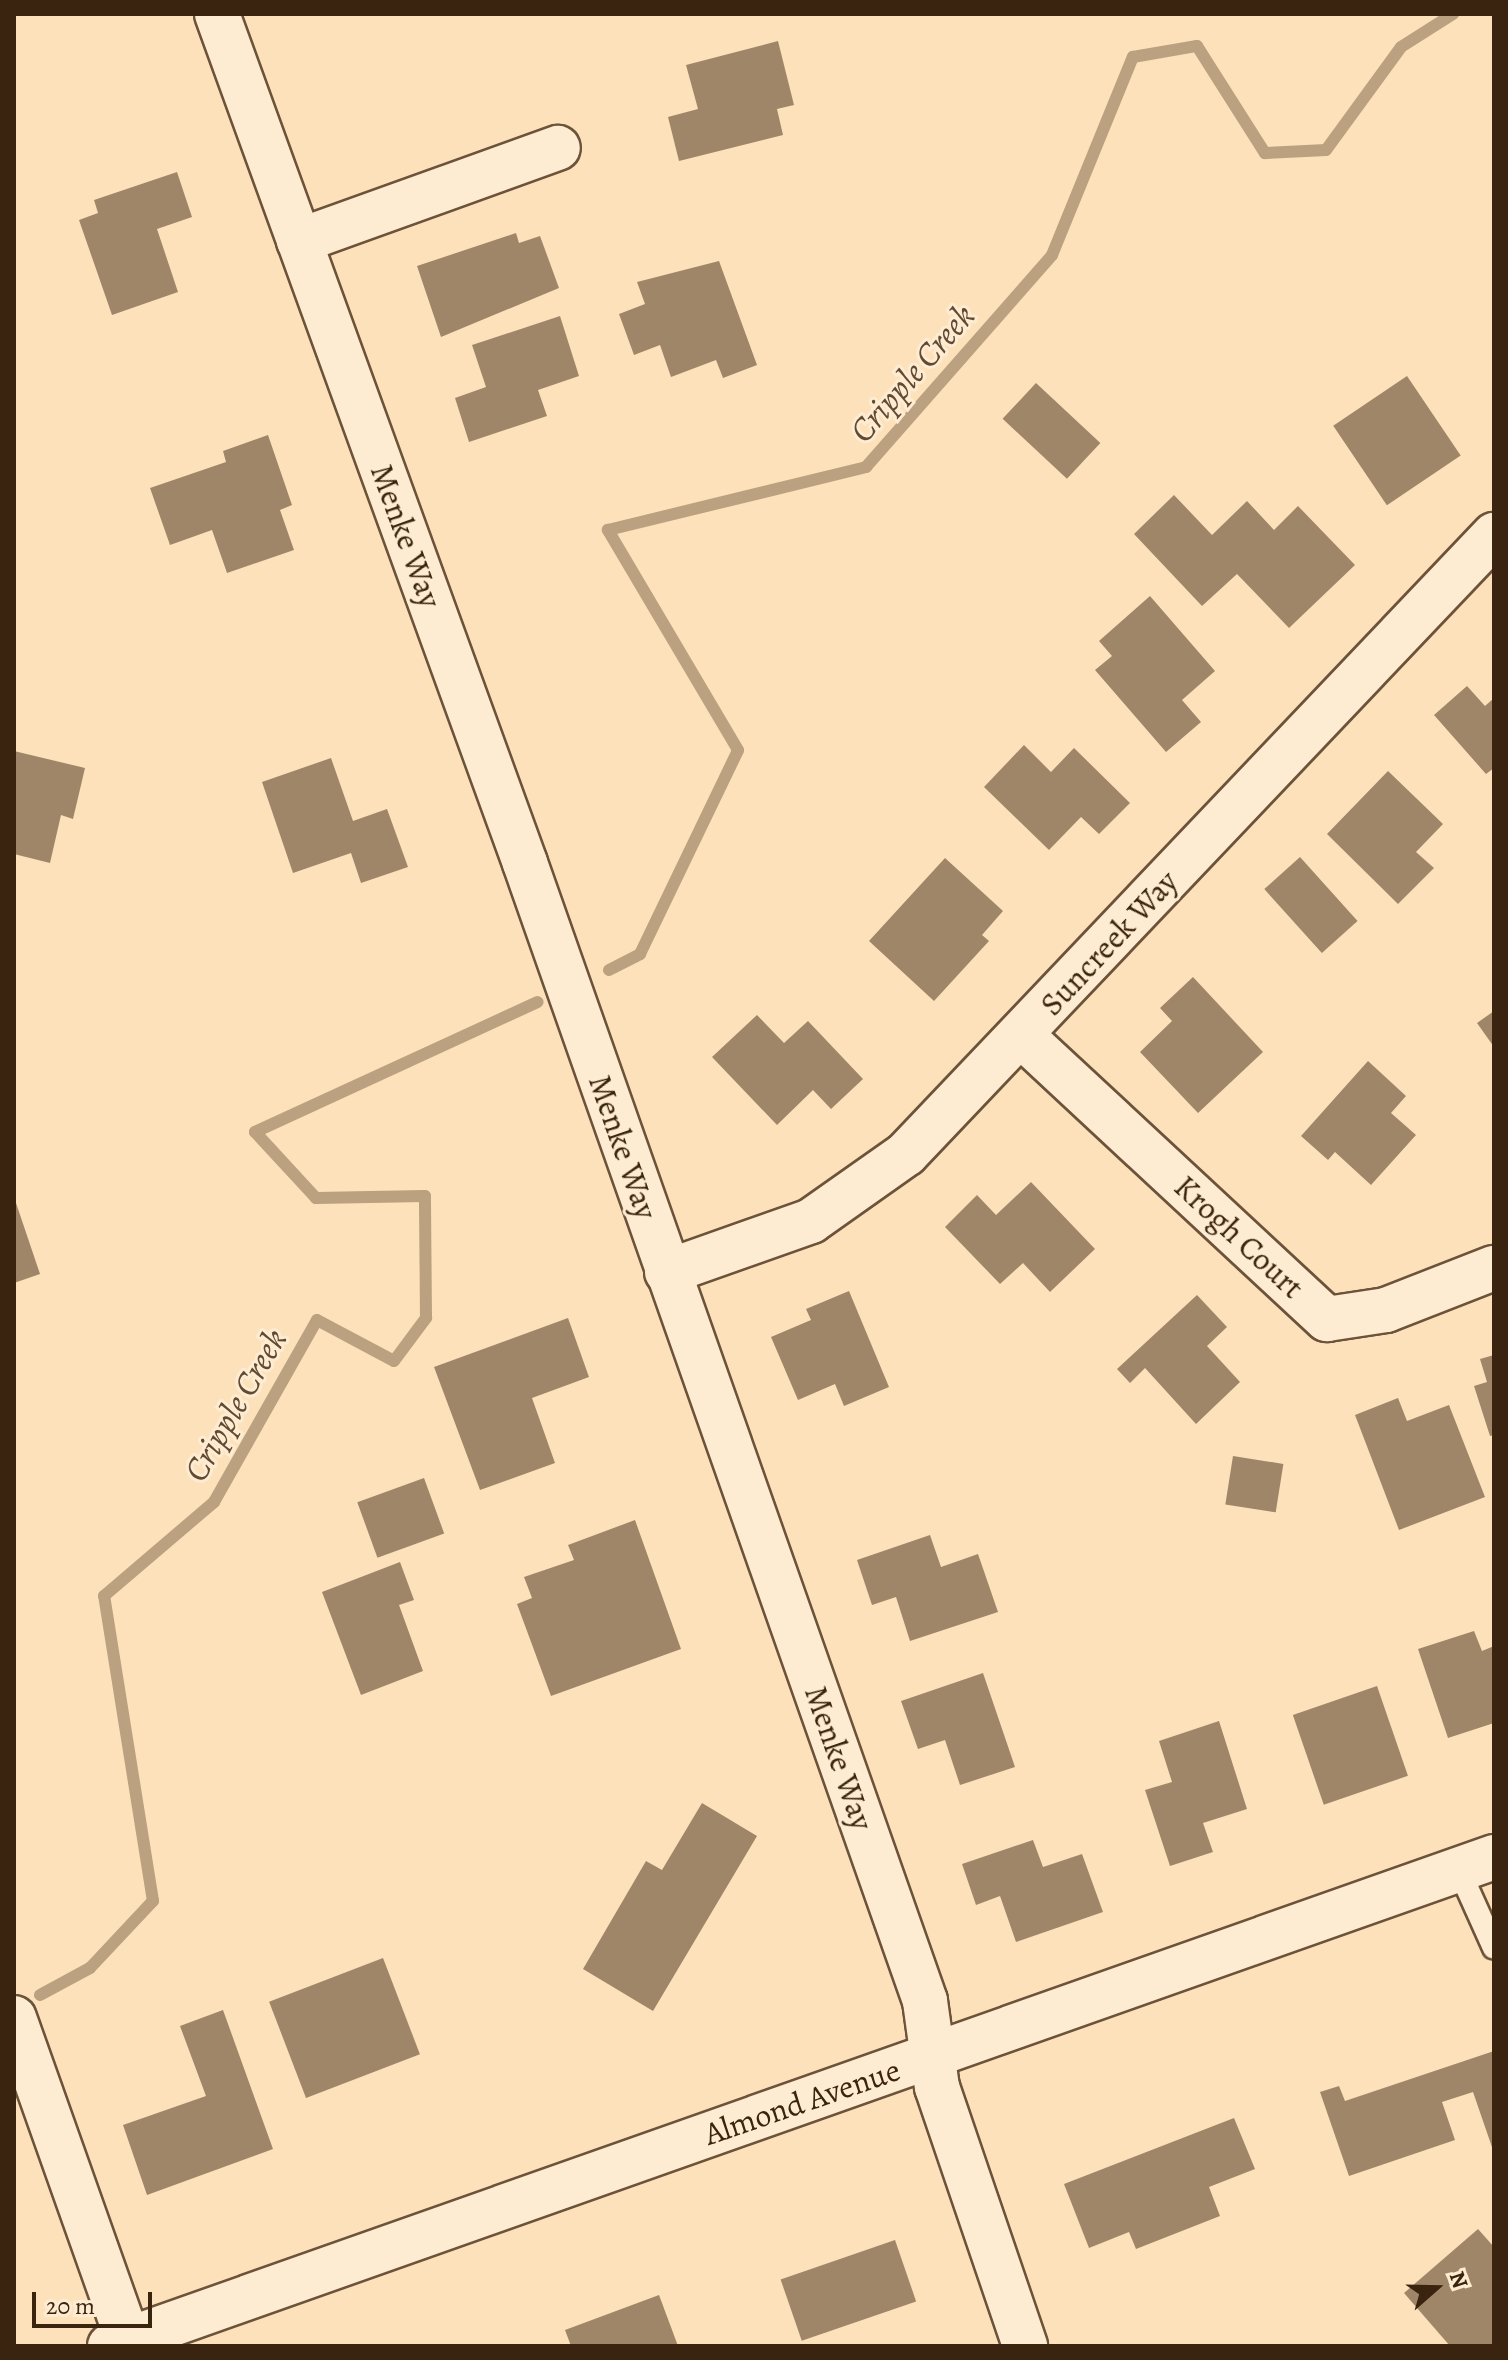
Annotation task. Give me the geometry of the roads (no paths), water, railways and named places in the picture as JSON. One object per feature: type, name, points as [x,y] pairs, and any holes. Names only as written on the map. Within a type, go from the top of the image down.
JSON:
[{"type":"street","name":"Menke Way","points":[[217,14],[925,2001],[936,2056],[937,2087],[1025,2346]]},
{"type":"street","points":[[299,241],[558,148]]},
{"type":"street","name":"Suncreek Way","points":[[667,1272],[811,1221],[859,1192],[1022,1036],[1494,535]]},
{"type":"street","name":"Krogh Court","points":[[1022,1036],[1327,1319],[1386,1310],[1494,1268]]},
{"type":"street","name":"Almond Avenue","points":[[119,2343],[1476,1863]]},
{"type":"street","points":[[14,2018],[119,2343]]},
{"type":"lane","points":[[1476,1863],[1494,1948]]},
{"type":"waterway","name":"Cripple Creek","points":[[609,970],[640,954],[738,750],[608,530],[866,467],[1052,255],[1133,57],[1197,46],[1265,153],[1326,150],[1401,47],[1453,14]]},
{"type":"waterway","name":"Cripple Creek","points":[[40,1995],[90,1968],[153,1901],[104,1596],[214,1502],[317,1320],[394,1361],[426,1318],[425,1196],[316,1198],[255,1132],[538,1002]]}]
